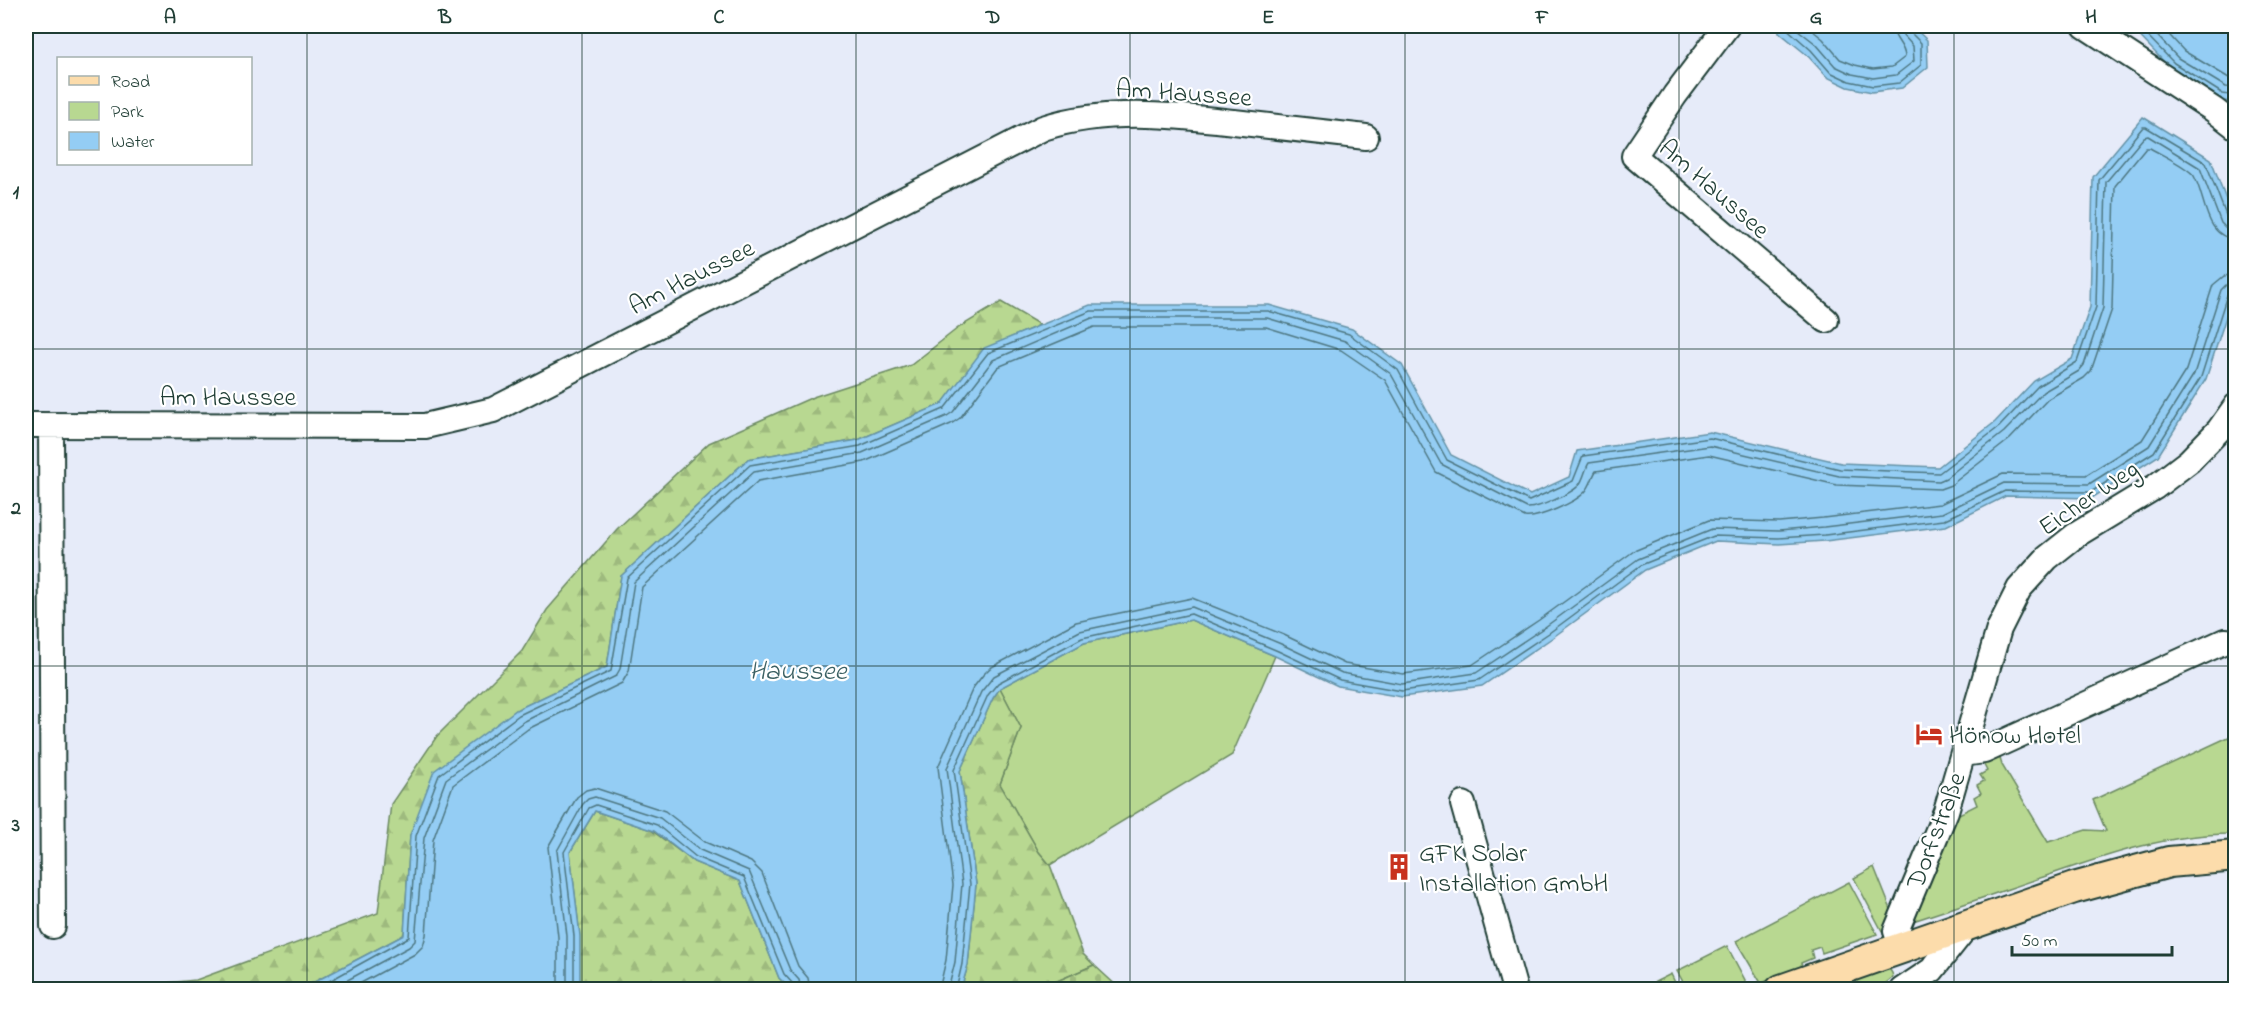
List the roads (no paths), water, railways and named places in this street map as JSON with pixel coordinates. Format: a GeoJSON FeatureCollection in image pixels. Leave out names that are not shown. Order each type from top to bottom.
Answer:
{"type":"FeatureCollection","features":[{"type":"Feature","properties":{"kind":"main road"},"geometry":{"type":"LineString","coordinates":[[1780,990],[1901,946],[1966,927],[2074,888],[2169,862],[2235,856]]}},
{"type":"Feature","properties":{"kind":"street","name":"Am Haussee"},"geometry":{"type":"LineString","coordinates":[[1727,26],[1675,94],[1634,156],[1826,320]]}},
{"type":"Feature","properties":{"kind":"street"},"geometry":{"type":"LineString","coordinates":[[2085,26],[2214,110],[2235,127]]}},
{"type":"Feature","properties":{"kind":"street","name":"Am Haussee"},"geometry":{"type":"LineString","coordinates":[[26,425],[425,426],[493,410],[1032,133],[1061,122],[1092,116],[1154,114],[1366,137]]}},
{"type":"Feature","properties":{"kind":"street","name":"Eicher Weg"},"geometry":{"type":"LineString","coordinates":[[1963,754],[1999,629],[2019,589],[2047,558],[2076,535],[2155,487],[2189,461],[2219,430],[2235,406]]}},
{"type":"Feature","properties":{"kind":"street"},"geometry":{"type":"LineString","coordinates":[[51,426],[53,926]]}},
{"type":"Feature","properties":{"kind":"street","name":"Dorfstraße"},"geometry":{"type":"LineString","coordinates":[[1901,946],[1896,931],[1946,811],[1963,754],[1984,751],[2225,641],[2235,642]]}},
{"type":"Feature","properties":{"kind":"street"},"geometry":{"type":"LineString","coordinates":[[1463,804],[1515,990]]}},
{"type":"Feature","properties":{"kind":"street"},"geometry":{"type":"LineString","coordinates":[[1902,990],[1932,970],[1966,927]]}},
{"type":"Feature","properties":{"kind":"water"},"geometry":{"type":"Polygon","coordinates":[[[1778,26],[1912,26],[1927,40],[1928,67],[1902,88],[1872,92],[1848,87],[1827,77],[1807,55],[1779,32],[1778,26]]]}},
{"type":"Feature","properties":{"kind":"water"},"geometry":{"type":"Polygon","coordinates":[[[2130,26],[2235,26],[2235,102],[2222,101],[2170,68],[2130,26]]]}},
{"type":"Feature","properties":{"kind":"water","name":"Haussee"},"geometry":{"type":"Polygon","coordinates":[[[2143,117],[2211,159],[2235,224],[2236,263],[2232,298],[2206,379],[2158,456],[2092,498],[2006,496],[1946,526],[1825,541],[1779,544],[1716,541],[1645,570],[1482,686],[1402,697],[1338,686],[1191,620],[1084,643],[1000,688],[993,698],[960,771],[976,884],[968,965],[961,989],[790,989],[779,978],[740,881],[694,862],[654,831],[595,811],[570,852],[580,936],[580,989],[301,989],[404,935],[410,835],[434,771],[516,710],[607,667],[621,576],[748,459],[858,440],[942,404],[984,348],[1090,305],[1269,305],[1352,329],[1402,365],[1451,455],[1530,495],[1569,477],[1577,451],[1710,432],[1841,463],[1938,467],[1995,422],[2034,381],[2072,359],[2090,307],[2093,177],[2143,117]]]}},
{"type":"Feature","properties":{"kind":"place","name":"Hönow Hotel"},"geometry":{"type":"Point","coordinates":[1929,734]}},
{"type":"Feature","properties":{"kind":"place","name":"GFK Solar Installation GmbH"},"geometry":{"type":"Point","coordinates":[1399,867]}}]}
